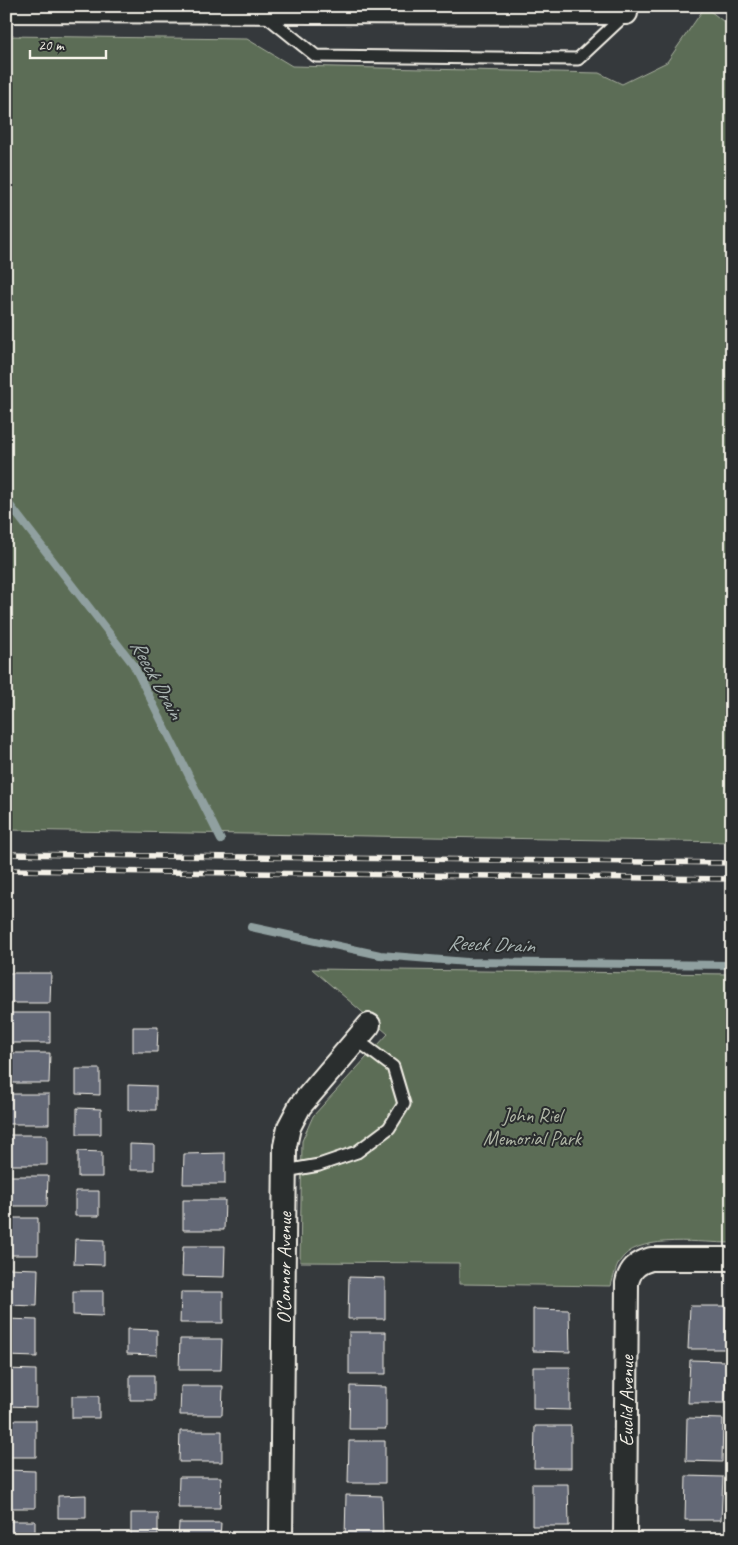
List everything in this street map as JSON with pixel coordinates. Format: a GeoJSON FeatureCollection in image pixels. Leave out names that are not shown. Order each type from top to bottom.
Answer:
{"type":"FeatureCollection","features":[{"type":"Feature","properties":{"kind":"street"},"geometry":{"type":"LineString","coordinates":[[6,11],[626,14]]}},
{"type":"Feature","properties":{"kind":"street","name":"O'Connor Avenue"},"geometry":{"type":"LineString","coordinates":[[281,1539],[285,1146],[289,1127],[300,1106],[363,1032]]}},
{"type":"Feature","properties":{"kind":"street","name":"Euclid Avenue"},"geometry":{"type":"LineString","coordinates":[[626,1539],[627,1283],[629,1273],[640,1262],[651,1259],[732,1259]]}},
{"type":"Feature","properties":{"kind":"lane"},"geometry":{"type":"LineString","coordinates":[[261,12],[316,56],[578,60],[626,14]]}},
{"type":"Feature","properties":{"kind":"lane"},"geometry":{"type":"LineString","coordinates":[[284,1171],[319,1165],[357,1152],[389,1128],[404,1104],[392,1067],[363,1032]]}},
{"type":"Feature","properties":{"kind":"green space"},"geometry":{"type":"Polygon","coordinates":[[[705,7],[732,28],[732,842],[6,830],[6,36],[247,39],[292,66],[599,73],[622,84],[667,62],[705,7]]]}},
{"type":"Feature","properties":{"kind":"green space","name":"John Riel Memorial Park"},"geometry":{"type":"Polygon","coordinates":[[[312,969],[732,974],[732,1243],[674,1241],[644,1245],[632,1250],[623,1257],[617,1267],[611,1286],[459,1284],[459,1263],[300,1262],[302,1141],[313,1116],[388,1034],[312,969]]]}},
{"type":"Feature","properties":{"kind":"building"},"geometry":{"type":"Polygon","coordinates":[[[9,973],[51,973],[50,1003],[9,1003],[9,973]]]}},
{"type":"Feature","properties":{"kind":"building"},"geometry":{"type":"Polygon","coordinates":[[[8,1013],[50,1013],[50,1043],[8,1043],[8,1013]]]}},
{"type":"Feature","properties":{"kind":"building"},"geometry":{"type":"Polygon","coordinates":[[[133,1027],[158,1027],[157,1052],[133,1052],[133,1027]]]}},
{"type":"Feature","properties":{"kind":"building"},"geometry":{"type":"Polygon","coordinates":[[[8,1053],[50,1053],[49,1083],[8,1083],[8,1053]]]}},
{"type":"Feature","properties":{"kind":"building"},"geometry":{"type":"Polygon","coordinates":[[[76,1069],[100,1069],[100,1095],[76,1094],[76,1069]]]}},
{"type":"Feature","properties":{"kind":"building"},"geometry":{"type":"Polygon","coordinates":[[[128,1085],[156,1086],[156,1110],[128,1110],[128,1085]]]}},
{"type":"Feature","properties":{"kind":"building"},"geometry":{"type":"Polygon","coordinates":[[[7,1094],[49,1094],[49,1124],[7,1124],[7,1094]]]}},
{"type":"Feature","properties":{"kind":"building"},"geometry":{"type":"Polygon","coordinates":[[[77,1108],[101,1109],[101,1134],[77,1134],[77,1108]]]}},
{"type":"Feature","properties":{"kind":"building"},"geometry":{"type":"Polygon","coordinates":[[[6,1135],[47,1135],[47,1165],[6,1165],[6,1135]]]}},
{"type":"Feature","properties":{"kind":"building"},"geometry":{"type":"Polygon","coordinates":[[[130,1144],[154,1145],[154,1170],[130,1170],[130,1144]]]}},
{"type":"Feature","properties":{"kind":"building"},"geometry":{"type":"Polygon","coordinates":[[[78,1151],[102,1152],[102,1177],[78,1177],[78,1151]]]}},
{"type":"Feature","properties":{"kind":"building"},"geometry":{"type":"Polygon","coordinates":[[[225,1153],[225,1184],[183,1184],[184,1154],[225,1153]]]}},
{"type":"Feature","properties":{"kind":"building"},"geometry":{"type":"Polygon","coordinates":[[[6,1176],[48,1176],[47,1206],[6,1206],[6,1176]]]}},
{"type":"Feature","properties":{"kind":"building"},"geometry":{"type":"Polygon","coordinates":[[[75,1191],[99,1191],[99,1216],[75,1216],[75,1191]]]}},
{"type":"Feature","properties":{"kind":"building"},"geometry":{"type":"Polygon","coordinates":[[[183,1200],[225,1200],[224,1230],[183,1230],[183,1200]]]}},
{"type":"Feature","properties":{"kind":"building"},"geometry":{"type":"Polygon","coordinates":[[[6,1218],[38,1218],[38,1255],[6,1255],[6,1218]]]}},
{"type":"Feature","properties":{"kind":"building"},"geometry":{"type":"Polygon","coordinates":[[[75,1239],[104,1240],[104,1265],[74,1264],[75,1239]]]}},
{"type":"Feature","properties":{"kind":"building"},"geometry":{"type":"Polygon","coordinates":[[[183,1246],[225,1246],[224,1277],[182,1276],[183,1246]]]}},
{"type":"Feature","properties":{"kind":"building"},"geometry":{"type":"Polygon","coordinates":[[[6,1268],[38,1269],[37,1306],[6,1305],[6,1268]]]}},
{"type":"Feature","properties":{"kind":"building"},"geometry":{"type":"Polygon","coordinates":[[[349,1277],[385,1278],[385,1319],[348,1319],[349,1277]]]}},
{"type":"Feature","properties":{"kind":"building"},"geometry":{"type":"Polygon","coordinates":[[[73,1291],[103,1291],[103,1316],[73,1315],[73,1291]]]}},
{"type":"Feature","properties":{"kind":"building"},"geometry":{"type":"Polygon","coordinates":[[[181,1292],[223,1292],[223,1323],[180,1323],[181,1292]]]}},
{"type":"Feature","properties":{"kind":"building"},"geometry":{"type":"Polygon","coordinates":[[[690,1306],[726,1306],[725,1349],[688,1349],[690,1306]]]}},
{"type":"Feature","properties":{"kind":"building"},"geometry":{"type":"Polygon","coordinates":[[[533,1309],[569,1310],[570,1352],[533,1351],[533,1309]]]}},
{"type":"Feature","properties":{"kind":"building"},"geometry":{"type":"Polygon","coordinates":[[[6,1319],[37,1320],[37,1357],[6,1356],[6,1319]]]}},
{"type":"Feature","properties":{"kind":"building"},"geometry":{"type":"Polygon","coordinates":[[[127,1329],[157,1330],[157,1355],[127,1354],[127,1329]]]}},
{"type":"Feature","properties":{"kind":"building"},"geometry":{"type":"Polygon","coordinates":[[[349,1332],[386,1332],[386,1374],[349,1374],[349,1332]]]}},
{"type":"Feature","properties":{"kind":"building"},"geometry":{"type":"Polygon","coordinates":[[[180,1339],[222,1339],[221,1370],[179,1370],[180,1339]]]}},
{"type":"Feature","properties":{"kind":"building"},"geometry":{"type":"Polygon","coordinates":[[[690,1360],[726,1361],[725,1403],[688,1403],[690,1360]]]}},
{"type":"Feature","properties":{"kind":"building"},"geometry":{"type":"Polygon","coordinates":[[[533,1367],[570,1367],[570,1410],[533,1409],[533,1367]]]}},
{"type":"Feature","properties":{"kind":"building"},"geometry":{"type":"Polygon","coordinates":[[[6,1369],[36,1370],[36,1407],[6,1406],[6,1369]]]}},
{"type":"Feature","properties":{"kind":"building"},"geometry":{"type":"Polygon","coordinates":[[[130,1375],[154,1375],[154,1400],[130,1400],[130,1375]]]}},
{"type":"Feature","properties":{"kind":"building"},"geometry":{"type":"Polygon","coordinates":[[[181,1386],[223,1386],[222,1415],[180,1415],[181,1386]]]}},
{"type":"Feature","properties":{"kind":"building"},"geometry":{"type":"Polygon","coordinates":[[[350,1386],[386,1387],[386,1429],[349,1429],[350,1386]]]}},
{"type":"Feature","properties":{"kind":"building"},"geometry":{"type":"Polygon","coordinates":[[[72,1396],[99,1396],[99,1418],[72,1418],[72,1396]]]}},
{"type":"Feature","properties":{"kind":"building"},"geometry":{"type":"Polygon","coordinates":[[[687,1418],[723,1419],[722,1462],[686,1461],[687,1418]]]}},
{"type":"Feature","properties":{"kind":"building"},"geometry":{"type":"Polygon","coordinates":[[[6,1420],[36,1420],[36,1457],[6,1457],[6,1420]]]}},
{"type":"Feature","properties":{"kind":"building"},"geometry":{"type":"Polygon","coordinates":[[[535,1426],[571,1426],[571,1468],[534,1468],[535,1426]]]}},
{"type":"Feature","properties":{"kind":"building"},"geometry":{"type":"Polygon","coordinates":[[[180,1431],[222,1431],[222,1462],[179,1462],[180,1431]]]}},
{"type":"Feature","properties":{"kind":"building"},"geometry":{"type":"Polygon","coordinates":[[[349,1441],[385,1441],[385,1483],[348,1483],[349,1441]]]}},
{"type":"Feature","properties":{"kind":"building"},"geometry":{"type":"Polygon","coordinates":[[[6,1470],[35,1471],[35,1508],[6,1508],[6,1470]]]}},
{"type":"Feature","properties":{"kind":"building"},"geometry":{"type":"Polygon","coordinates":[[[686,1476],[723,1477],[721,1520],[685,1520],[686,1476]]]}},
{"type":"Feature","properties":{"kind":"building"},"geometry":{"type":"Polygon","coordinates":[[[179,1477],[221,1477],[220,1508],[178,1508],[179,1477]]]}},
{"type":"Feature","properties":{"kind":"building"},"geometry":{"type":"Polygon","coordinates":[[[532,1484],[568,1484],[569,1526],[532,1526],[532,1484]]]}},
{"type":"Feature","properties":{"kind":"building"},"geometry":{"type":"Polygon","coordinates":[[[86,1495],[86,1518],[58,1518],[58,1496],[86,1495]]]}},
{"type":"Feature","properties":{"kind":"building"},"geometry":{"type":"Polygon","coordinates":[[[346,1495],[382,1496],[383,1537],[345,1537],[346,1495]]]}},
{"type":"Feature","properties":{"kind":"building"},"geometry":{"type":"Polygon","coordinates":[[[131,1513],[158,1513],[158,1535],[131,1535],[131,1513]]]}},
{"type":"Feature","properties":{"kind":"building"},"geometry":{"type":"Polygon","coordinates":[[[6,1521],[35,1521],[35,1539],[6,1539],[6,1521]]]}},
{"type":"Feature","properties":{"kind":"building"},"geometry":{"type":"Polygon","coordinates":[[[179,1523],[221,1523],[220,1539],[178,1539],[179,1523]]]}},
{"type":"Feature","properties":{"kind":"building"},"geometry":{"type":"Polygon","coordinates":[[[684,1535],[720,1535],[720,1539],[683,1539],[684,1535]]]}},
{"type":"Feature","properties":{"kind":"waterway","name":"Reeck Drain"},"geometry":{"type":"LineString","coordinates":[[6,500],[133,664],[221,840]]}},
{"type":"Feature","properties":{"kind":"waterway","name":"Reeck Drain"},"geometry":{"type":"LineString","coordinates":[[251,927],[380,955],[467,962],[732,965]]}},
{"type":"Feature","properties":{"kind":"railway"},"geometry":{"type":"LineString","coordinates":[[6,854],[732,863]]}},
{"type":"Feature","properties":{"kind":"railway"},"geometry":{"type":"LineString","coordinates":[[6,870],[732,879]]}}]}
